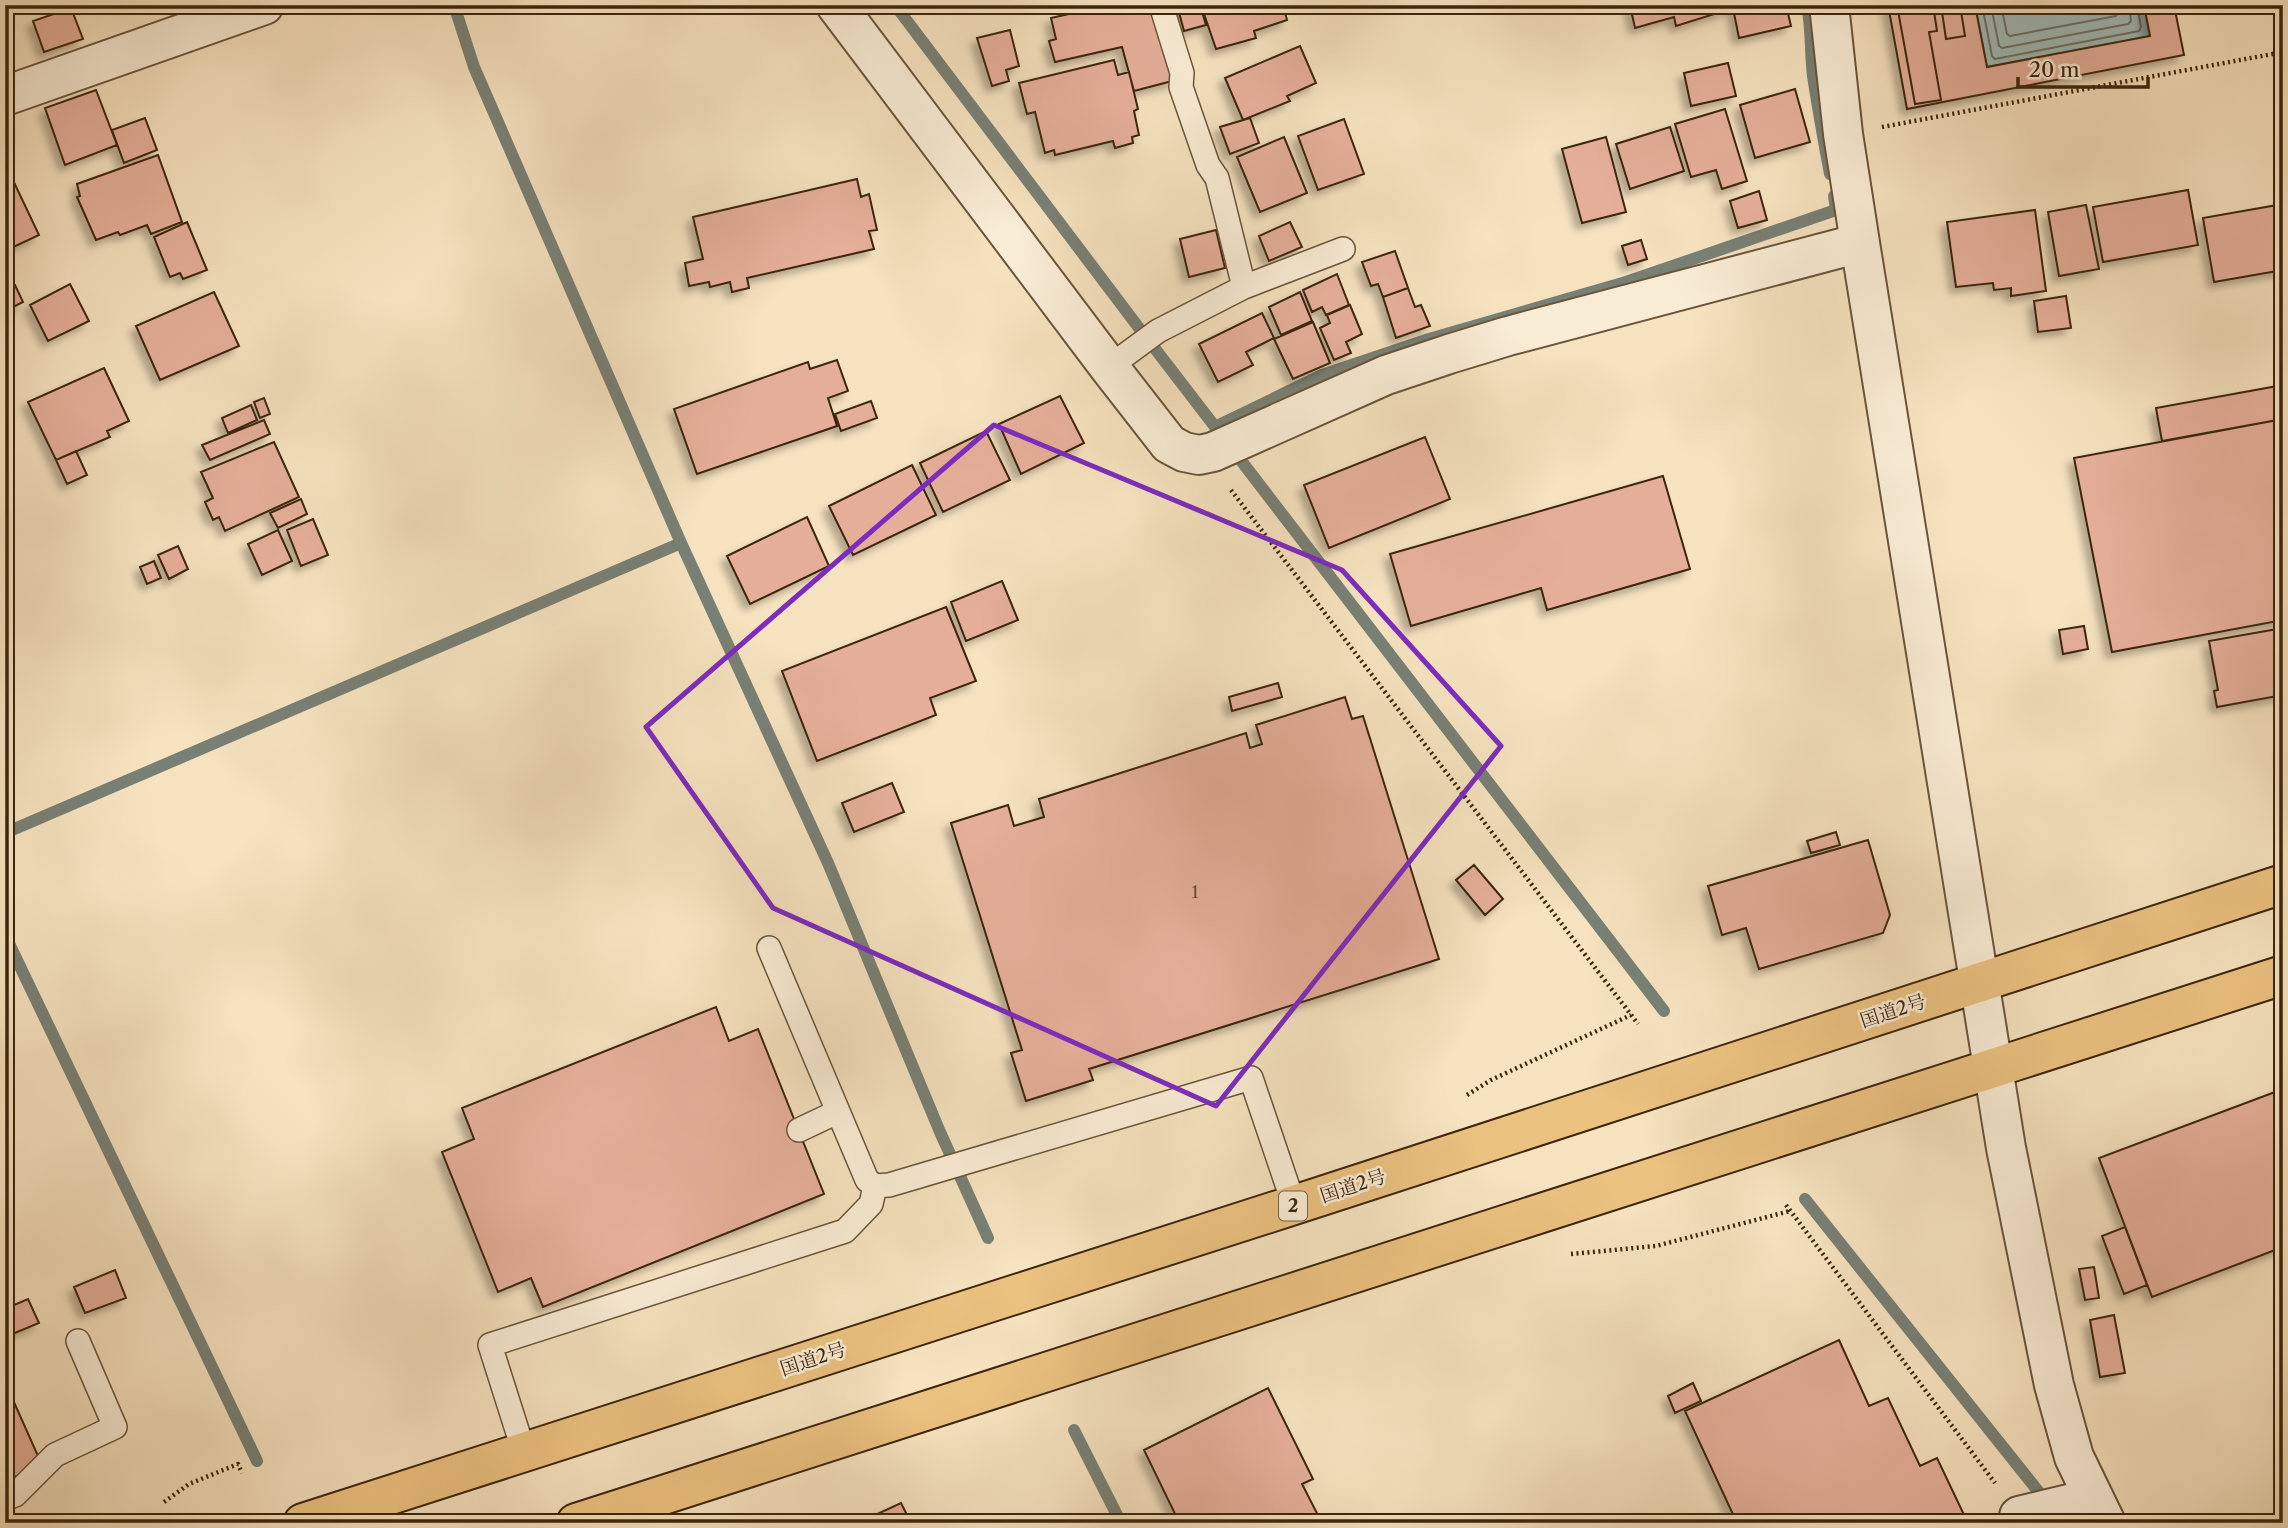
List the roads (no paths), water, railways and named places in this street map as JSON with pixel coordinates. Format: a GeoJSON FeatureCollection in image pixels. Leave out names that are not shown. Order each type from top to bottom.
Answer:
{"type":"FeatureCollection","features":[{"type":"Feature","properties":{"kind":"highway","name":"国道2号"},"geometry":{"type":"LineString","coordinates":[[303,1523],[2283,884]]}},
{"type":"Feature","properties":{"kind":"highway"},"geometry":{"type":"LineString","coordinates":[[576,1523],[2283,975]]}},
{"type":"Feature","properties":{"kind":"street"},"geometry":{"type":"LineString","coordinates":[[5,96],[264,5]]}},
{"type":"Feature","properties":{"kind":"street"},"geometry":{"type":"LineString","coordinates":[[836,5],[1121,358],[1169,444],[1184,453],[1217,454],[1315,405],[1386,375],[1449,354],[1860,243]]}},
{"type":"Feature","properties":{"kind":"street"},"geometry":{"type":"LineString","coordinates":[[1829,5],[1843,135],[1992,1068],[2054,1385],[2074,1457],[2050,1511]]}},
{"type":"Feature","properties":{"kind":"lane"},"geometry":{"type":"LineString","coordinates":[[1161,5],[1182,73],[1181,87],[1208,166],[1217,178],[1244,287]]}},
{"type":"Feature","properties":{"kind":"lane"},"geometry":{"type":"LineString","coordinates":[[1121,358],[1158,331],[1244,287],[1343,249]]}},
{"type":"Feature","properties":{"kind":"lane"},"geometry":{"type":"LineString","coordinates":[[769,948],[866,1180],[876,1186],[889,1185],[1251,1078],[1294,1205]]}},
{"type":"Feature","properties":{"kind":"lane"},"geometry":{"type":"LineString","coordinates":[[799,1130],[837,1111]]}},
{"type":"Feature","properties":{"kind":"lane"},"geometry":{"type":"LineString","coordinates":[[524,1452],[490,1345],[845,1231],[871,1204],[876,1186]]}},
{"type":"Feature","properties":{"kind":"lane"},"geometry":{"type":"LineString","coordinates":[[5,1499],[15,1495],[55,1455],[115,1427],[78,1341]]}},
{"type":"Feature","properties":{"kind":"water"},"geometry":{"type":"Polygon","coordinates":[[[1975,5],[2144,5],[2150,36],[1987,67],[1975,5]]]}},
{"type":"Feature","properties":{"kind":"waterway"},"geometry":{"type":"LineString","coordinates":[[454,5],[474,67],[681,543],[828,863],[940,1132],[988,1238]]}},
{"type":"Feature","properties":{"kind":"waterway"},"geometry":{"type":"LineString","coordinates":[[895,5],[1136,324],[1664,1011]]}},
{"type":"Feature","properties":{"kind":"waterway"},"geometry":{"type":"LineString","coordinates":[[1807,5],[1813,76],[1830,174]]}},
{"type":"Feature","properties":{"kind":"waterway"},"geometry":{"type":"LineString","coordinates":[[1215,427],[1322,375],[1429,339],[1626,282],[1836,210],[1834,196]]}},
{"type":"Feature","properties":{"kind":"waterway"},"geometry":{"type":"LineString","coordinates":[[5,833],[681,543]]}},
{"type":"Feature","properties":{"kind":"waterway"},"geometry":{"type":"LineString","coordinates":[[5,935],[257,1461]]}},
{"type":"Feature","properties":{"kind":"waterway"},"geometry":{"type":"LineString","coordinates":[[1805,1199],[2046,1504]]}},
{"type":"Feature","properties":{"kind":"waterway"},"geometry":{"type":"LineString","coordinates":[[1074,1430],[1121,1523]]}}]}
